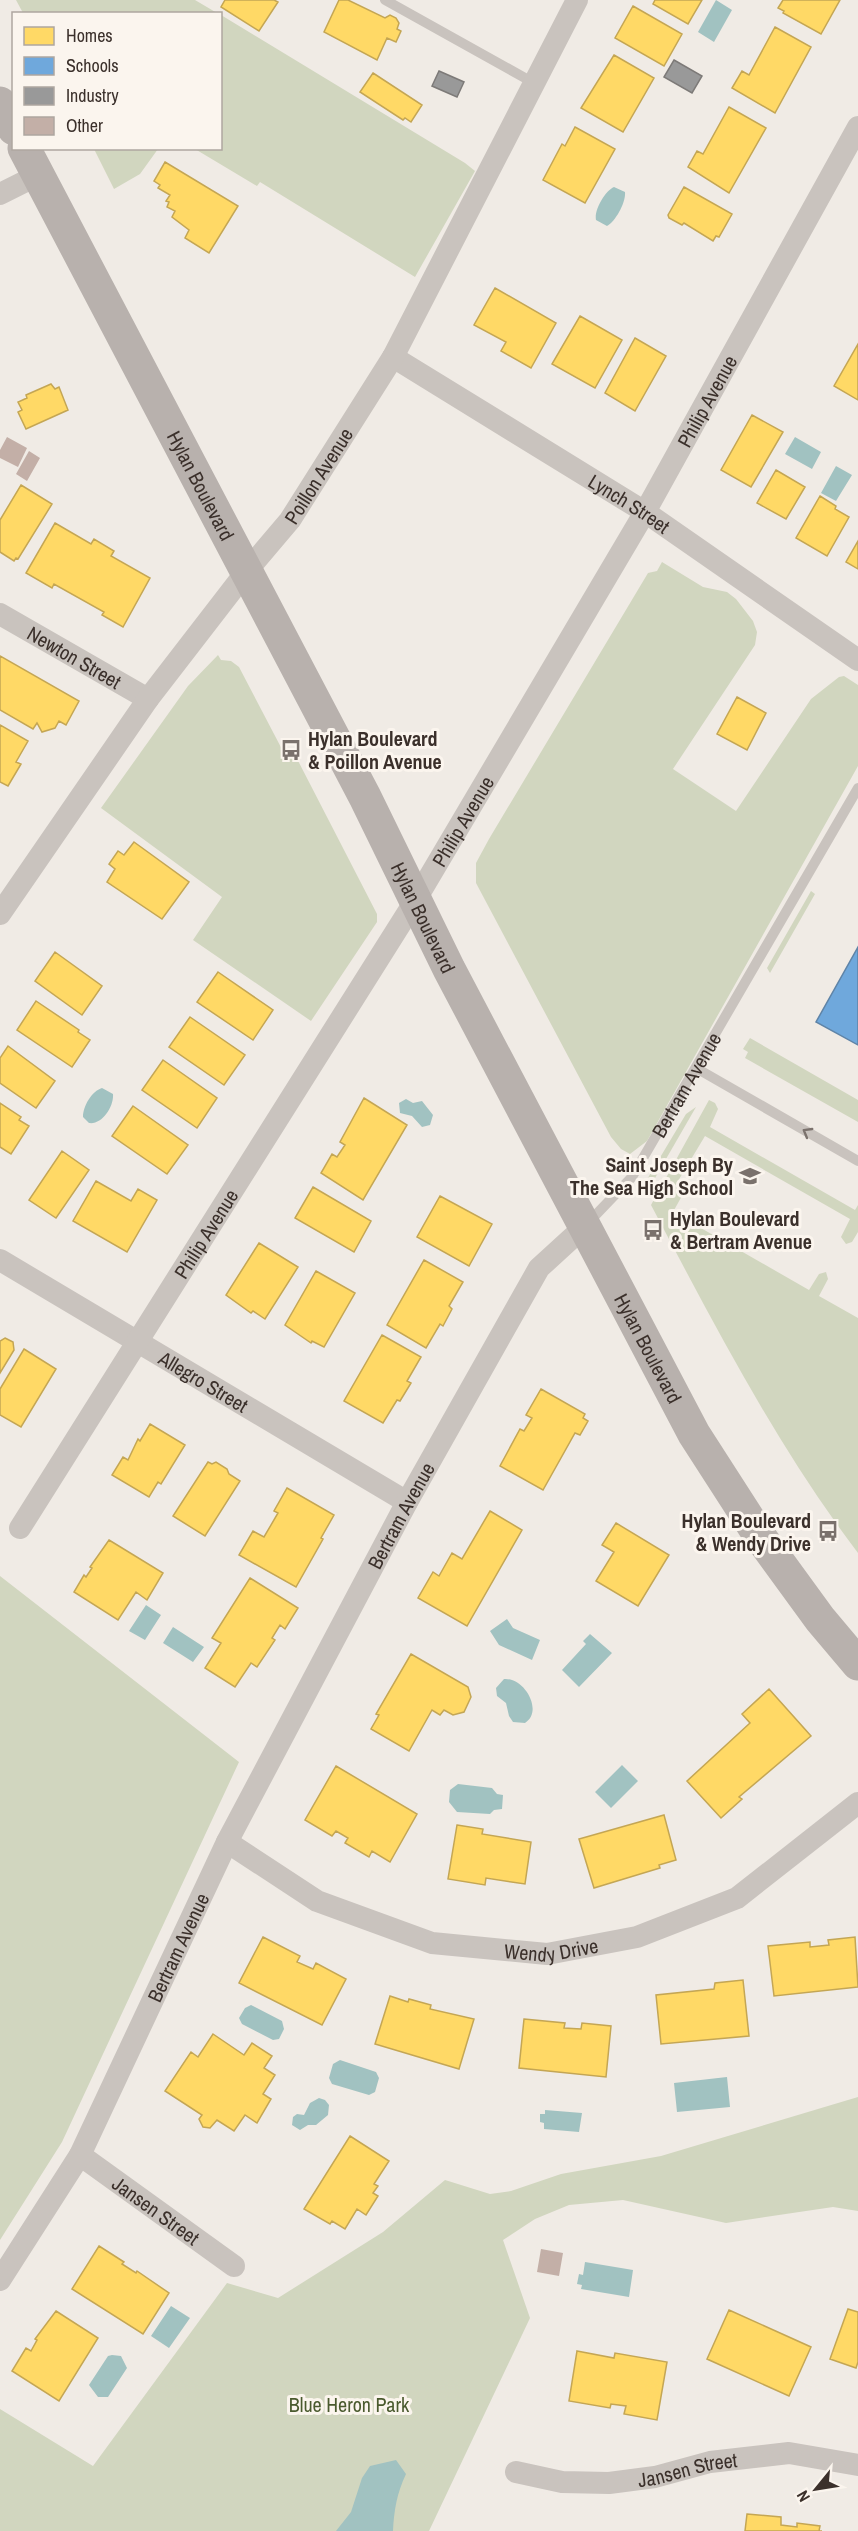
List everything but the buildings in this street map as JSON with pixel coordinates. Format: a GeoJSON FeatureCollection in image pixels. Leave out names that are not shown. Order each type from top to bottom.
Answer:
{"type":"FeatureCollection","features":[{"type":"Feature","properties":{"kind":"main road"},"geometry":{"type":"LineString","coordinates":[[0,103],[12,125]]}},
{"type":"Feature","properties":{"kind":"main road","name":"Hylan Boulevard"},"geometry":{"type":"LineString","coordinates":[[31,162],[694,1434],[767,1547],[858,1664]]}},
{"type":"Feature","properties":{"kind":"street","name":"Poillon Avenue"},"geometry":{"type":"LineString","coordinates":[[0,914],[148,699],[246,572],[290,520],[393,357],[577,0]]}},
{"type":"Feature","properties":{"kind":"street","name":"Philip Avenue"},"geometry":{"type":"LineString","coordinates":[[20,1528],[415,901],[645,512],[858,127]]}},
{"type":"Feature","properties":{"kind":"street"},"geometry":{"type":"LineString","coordinates":[[0,194],[31,162]]}},
{"type":"Feature","properties":{"kind":"street","name":"Lynch Street"},"geometry":{"type":"LineString","coordinates":[[393,357],[645,512],[858,660]]}},
{"type":"Feature","properties":{"kind":"street","name":"Newton Street"},"geometry":{"type":"LineString","coordinates":[[0,614],[148,699]]}},
{"type":"Feature","properties":{"kind":"street","name":"Bertram Avenue"},"geometry":{"type":"LineString","coordinates":[[0,2280],[80,2155],[227,1842],[407,1502],[539,1268],[585,1226]]}},
{"type":"Feature","properties":{"kind":"street","name":"Allegro Street"},"geometry":{"type":"LineString","coordinates":[[0,1260],[407,1502]]}},
{"type":"Feature","properties":{"kind":"street","name":"Wendy Drive"},"geometry":{"type":"LineString","coordinates":[[227,1842],[317,1901],[432,1943],[547,1954],[637,1937],[736,1898],[858,1803]]}},
{"type":"Feature","properties":{"kind":"street","name":"Jansen Street"},"geometry":{"type":"LineString","coordinates":[[80,2155],[234,2266]]}},
{"type":"Feature","properties":{"kind":"street","name":"Jansen Street"},"geometry":{"type":"LineString","coordinates":[[516,2472],[562,2482],[609,2483],[655,2477],[710,2462],[789,2453],[858,2465]]}},
{"type":"Feature","properties":{"kind":"lane"},"geometry":{"type":"LineString","coordinates":[[385,0],[534,83]]}},
{"type":"Feature","properties":{"kind":"lane","name":"Bertram Avenue"},"geometry":{"type":"LineString","coordinates":[[585,1226],[632,1177],[858,788]]}},
{"type":"Feature","properties":{"kind":"lane"},"geometry":{"type":"LineString","coordinates":[[696,1068],[858,1161]]}},
{"type":"Feature","properties":{"kind":"green space"},"geometry":{"type":"Polygon","coordinates":[[[16,0],[195,0],[215,12],[22,12],[16,0]]]}},
{"type":"Feature","properties":{"kind":"green space"},"geometry":{"type":"Polygon","coordinates":[[[222,16],[475,171],[415,277],[260,182],[257,186],[197,150],[222,150],[222,16]]]}},
{"type":"Feature","properties":{"kind":"green space"},"geometry":{"type":"Polygon","coordinates":[[[94,150],[157,150],[140,174],[114,189],[94,150]]]}},
{"type":"Feature","properties":{"kind":"green space"},"geometry":{"type":"Polygon","coordinates":[[[662,562],[703,587],[727,592],[736,599],[753,621],[757,632],[755,645],[673,769],[736,811],[811,699],[839,677],[844,676],[858,685],[858,766],[647,1141],[630,1154],[621,1149],[611,1137],[476,883],[476,863],[648,573],[657,571],[662,562]]]}},
{"type":"Feature","properties":{"kind":"green space"},"geometry":{"type":"Polygon","coordinates":[[[218,655],[221,660],[231,661],[239,667],[285,755],[293,751],[377,914],[377,922],[311,1021],[193,940],[222,897],[101,808],[188,686],[218,655]]]}},
{"type":"Feature","properties":{"kind":"green space"},"geometry":{"type":"Polygon","coordinates":[[[811,891],[815,894],[770,973],[767,968],[811,891]]]}},
{"type":"Feature","properties":{"kind":"green space"},"geometry":{"type":"Polygon","coordinates":[[[750,1038],[858,1100],[858,1122],[745,1058],[748,1052],[743,1049],[750,1038]]]}},
{"type":"Feature","properties":{"kind":"green space"},"geometry":{"type":"Polygon","coordinates":[[[709,1100],[715,1103],[718,1109],[710,1127],[855,1210],[858,1205],[858,1232],[852,1242],[846,1244],[841,1237],[850,1219],[705,1136],[675,1186],[683,1194],[673,1212],[809,1290],[819,1274],[826,1272],[828,1279],[819,1296],[858,1318],[858,1553],[828,1512],[773,1427],[651,1205],[709,1100]]]}},
{"type":"Feature","properties":{"kind":"green space"},"geometry":{"type":"Polygon","coordinates":[[[696,1107],[651,1185],[646,1181],[686,1114],[696,1107]]]}},
{"type":"Feature","properties":{"kind":"green space"},"geometry":{"type":"Polygon","coordinates":[[[0,1576],[239,1762],[62,2142],[0,2240],[0,1576]]]}},
{"type":"Feature","properties":{"kind":"green space","name":"Blue Heron Park"},"geometry":{"type":"Polygon","coordinates":[[[858,2097],[858,2211],[833,2207],[726,2223],[623,2200],[569,2205],[535,2219],[503,2240],[530,2318],[429,2531],[0,2531],[0,2409],[93,2466],[227,2283],[278,2298],[383,2232],[445,2180],[490,2194],[511,2191],[561,2174],[661,2156],[858,2097]]]}},
{"type":"Feature","properties":{"kind":"water"},"geometry":{"type":"Polygon","coordinates":[[[716,0],[732,10],[714,42],[698,32],[716,0]]]}},
{"type":"Feature","properties":{"kind":"water"},"geometry":{"type":"Polygon","coordinates":[[[614,187],[625,192],[625,196],[617,216],[607,226],[596,220],[596,216],[598,206],[614,187]]]}},
{"type":"Feature","properties":{"kind":"water"},"geometry":{"type":"Polygon","coordinates":[[[795,437],[821,452],[812,469],[785,454],[795,437]]]}},
{"type":"Feature","properties":{"kind":"water"},"geometry":{"type":"Polygon","coordinates":[[[836,466],[852,475],[836,501],[821,493],[836,466]]]}},
{"type":"Feature","properties":{"kind":"water"},"geometry":{"type":"Polygon","coordinates":[[[102,1088],[113,1094],[112,1104],[103,1118],[89,1123],[83,1117],[85,1108],[89,1099],[102,1088]]]}},
{"type":"Feature","properties":{"kind":"water"},"geometry":{"type":"Polygon","coordinates":[[[406,1099],[413,1103],[422,1101],[433,1115],[430,1125],[422,1127],[412,1116],[400,1113],[399,1103],[406,1099]]]}},
{"type":"Feature","properties":{"kind":"water"},"geometry":{"type":"Polygon","coordinates":[[[146,1605],[161,1615],[145,1640],[129,1631],[146,1605]]]}},
{"type":"Feature","properties":{"kind":"water"},"geometry":{"type":"Polygon","coordinates":[[[507,1619],[513,1628],[540,1640],[532,1660],[499,1645],[490,1631],[507,1619]]]}},
{"type":"Feature","properties":{"kind":"water"},"geometry":{"type":"Polygon","coordinates":[[[173,1627],[204,1647],[193,1662],[163,1643],[173,1627]]]}},
{"type":"Feature","properties":{"kind":"water"},"geometry":{"type":"Polygon","coordinates":[[[590,1634],[612,1653],[579,1687],[562,1670],[586,1644],[583,1641],[590,1634]]]}},
{"type":"Feature","properties":{"kind":"water"},"geometry":{"type":"Polygon","coordinates":[[[504,1679],[518,1683],[529,1696],[533,1711],[525,1723],[513,1722],[506,1703],[497,1696],[496,1688],[504,1679]]]}},
{"type":"Feature","properties":{"kind":"water"},"geometry":{"type":"Polygon","coordinates":[[[622,1765],[638,1781],[611,1808],[595,1792],[622,1765]]]}},
{"type":"Feature","properties":{"kind":"water"},"geometry":{"type":"Polygon","coordinates":[[[458,1784],[492,1788],[497,1794],[503,1795],[502,1809],[494,1810],[490,1814],[457,1812],[449,1802],[450,1790],[458,1784]]]}},
{"type":"Feature","properties":{"kind":"water"},"geometry":{"type":"Polygon","coordinates":[[[251,2005],[282,2021],[284,2029],[279,2039],[273,2040],[242,2024],[239,2018],[245,2008],[251,2005]]]}},
{"type":"Feature","properties":{"kind":"water"},"geometry":{"type":"Polygon","coordinates":[[[340,2060],[376,2072],[379,2078],[375,2092],[369,2095],[332,2084],[329,2078],[333,2064],[340,2060]]]}},
{"type":"Feature","properties":{"kind":"water"},"geometry":{"type":"Polygon","coordinates":[[[727,2077],[730,2107],[677,2112],[674,2083],[727,2077]]]}},
{"type":"Feature","properties":{"kind":"water"},"geometry":{"type":"Polygon","coordinates":[[[319,2098],[325,2100],[329,2105],[328,2115],[316,2125],[308,2125],[300,2130],[292,2125],[293,2117],[297,2114],[304,2115],[310,2103],[319,2098]]]}},
{"type":"Feature","properties":{"kind":"water"},"geometry":{"type":"Polygon","coordinates":[[[545,2110],[582,2113],[579,2132],[544,2129],[544,2123],[540,2122],[540,2114],[545,2114],[545,2110]]]}},
{"type":"Feature","properties":{"kind":"water"},"geometry":{"type":"Polygon","coordinates":[[[585,2262],[633,2270],[629,2297],[581,2289],[582,2285],[577,2284],[579,2274],[583,2275],[585,2262]]]}},
{"type":"Feature","properties":{"kind":"water"},"geometry":{"type":"Polygon","coordinates":[[[171,2306],[190,2318],[169,2348],[151,2336],[171,2306]]]}},
{"type":"Feature","properties":{"kind":"water"},"geometry":{"type":"Polygon","coordinates":[[[108,2356],[121,2356],[127,2368],[108,2397],[98,2397],[89,2385],[108,2356]]]}},
{"type":"Feature","properties":{"kind":"water"},"geometry":{"type":"Polygon","coordinates":[[[396,2460],[406,2474],[400,2488],[393,2531],[336,2531],[351,2512],[362,2478],[370,2466],[396,2460]]]}},
{"type":"Feature","properties":{"kind":"place","name":"Hylan Boulevard & Poillon Avenue"},"geometry":{"type":"Point","coordinates":[291,750]}},
{"type":"Feature","properties":{"kind":"place","name":"Saint Joseph By The Sea High School"},"geometry":{"type":"Point","coordinates":[750,1176]}},
{"type":"Feature","properties":{"kind":"place","name":"Hylan Boulevard & Bertram Avenue"},"geometry":{"type":"Point","coordinates":[653,1230]}},
{"type":"Feature","properties":{"kind":"place","name":"Hylan Boulevard & Wendy Drive"},"geometry":{"type":"Point","coordinates":[828,1531]}}]}
